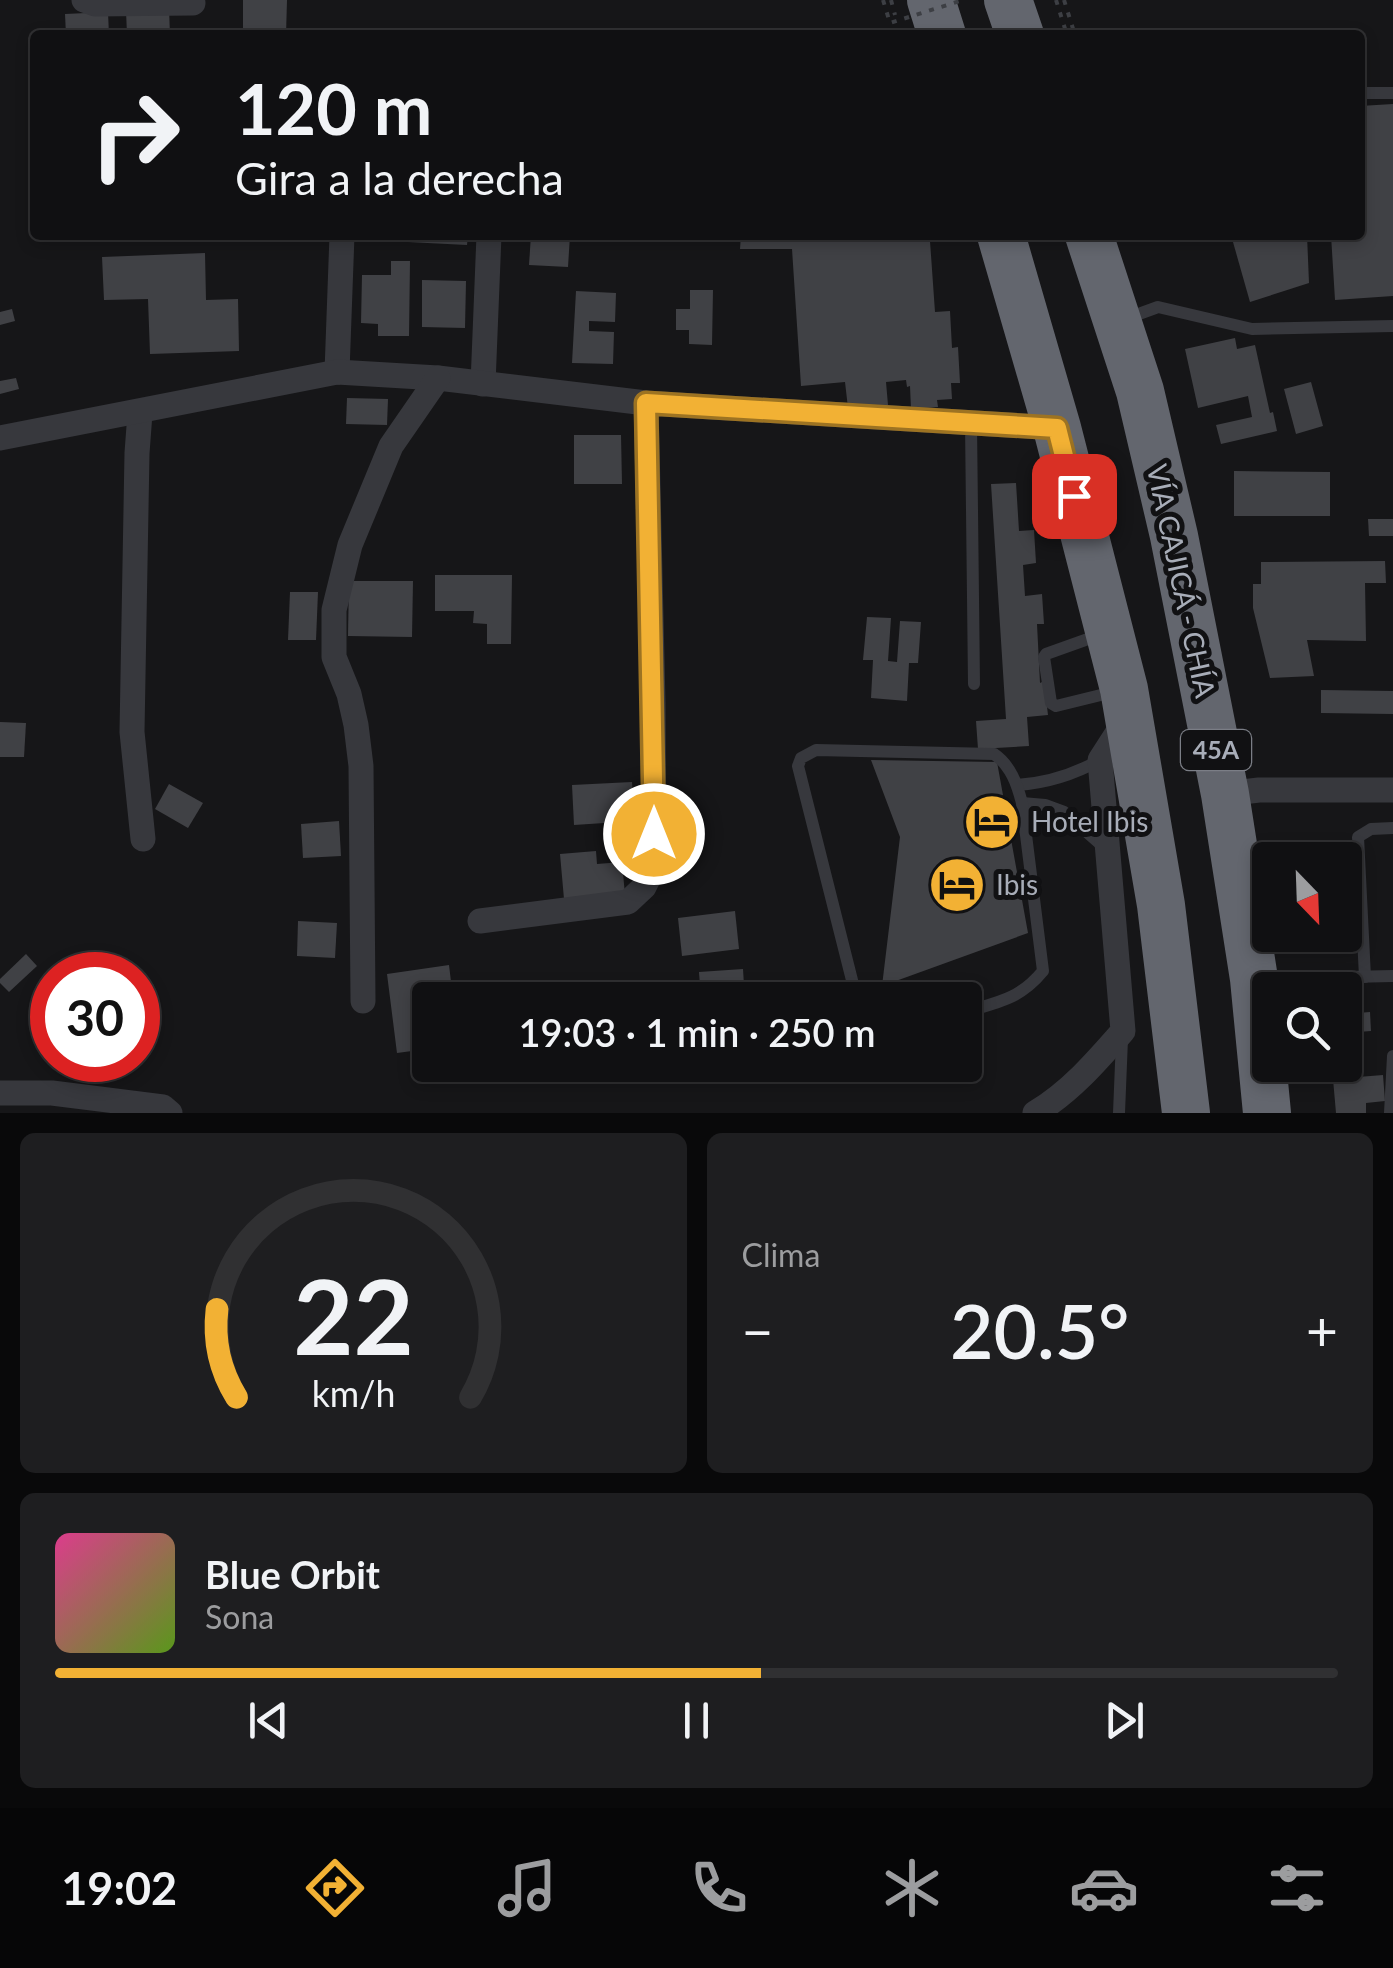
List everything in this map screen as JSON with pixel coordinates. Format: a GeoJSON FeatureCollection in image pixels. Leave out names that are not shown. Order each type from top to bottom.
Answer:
{"type":"FeatureCollection","features":[{"type":"Feature","properties":{"kind":"highway"},"geometry":{"type":"LineString","coordinates":[[1008,0],[1018,30]]}},
{"type":"Feature","properties":{"kind":"highway"},"geometry":{"type":"LineString","coordinates":[[913,5],[937,30]]}},
{"type":"Feature","properties":{"kind":"highway"},"geometry":{"type":"LineString","coordinates":[[1002,240],[1057,428],[1126,704],[1161,905],[1186,1113]]}},
{"type":"Feature","properties":{"kind":"highway","name":"VÍA CAJICÁ - CHÍA"},"geometry":{"type":"LineString","coordinates":[[1090,240],[1140,391],[1174,536],[1225,794],[1253,972]]}},
{"type":"Feature","properties":{"kind":"highway","name":"VÍA CAJICÁ - CHÍA"},"geometry":{"type":"LineString","coordinates":[[1264,1082],[1267,1113]]}},
{"type":"Feature","properties":{"kind":"street"},"geometry":{"type":"LineString","coordinates":[[84,0],[96,4],[193,3]]}},
{"type":"Feature","properties":{"kind":"street"},"geometry":{"type":"LineString","coordinates":[[337,372],[342,240]]}},
{"type":"Feature","properties":{"kind":"street"},"geometry":{"type":"LineString","coordinates":[[483,384],[489,240]]}},
{"type":"Feature","properties":{"kind":"street"},"geometry":{"type":"LineString","coordinates":[[0,438],[337,372],[438,378],[646,403],[1057,428]]}},
{"type":"Feature","properties":{"kind":"street"},"geometry":{"type":"LineString","coordinates":[[363,1001],[361,766],[349,694],[334,657],[334,610],[350,545],[390,446],[438,378]]}},
{"type":"Feature","properties":{"kind":"street"},"geometry":{"type":"LineString","coordinates":[[480,921],[628,902],[644,887],[654,867],[646,403]]}},
{"type":"Feature","properties":{"kind":"street"},"geometry":{"type":"LineString","coordinates":[[140,412],[132,732],[143,839]]}},
{"type":"Feature","properties":{"kind":"street"},"geometry":{"type":"LineString","coordinates":[[1034,1113],[1086,1074],[1123,1031],[1100,760],[1126,704]]}},
{"type":"Feature","properties":{"kind":"street"},"geometry":{"type":"LineString","coordinates":[[1225,794],[1259,790],[1393,790]]}},
{"type":"Feature","properties":{"kind":"street"},"geometry":{"type":"LineString","coordinates":[[0,1093],[52,1092],[163,1106],[170,1113]]}},
{"type":"Feature","properties":{"kind":"lane"},"geometry":{"type":"LineString","coordinates":[[1365,93],[1393,93]]}},
{"type":"Feature","properties":{"kind":"lane"},"geometry":{"type":"LineString","coordinates":[[1118,322],[1158,307],[1252,330],[1393,326]]}},
{"type":"Feature","properties":{"kind":"lane"},"geometry":{"type":"LineString","coordinates":[[970,424],[974,684]]}},
{"type":"Feature","properties":{"kind":"lane"},"geometry":{"type":"LineString","coordinates":[[1109,632],[1046,654],[1051,703],[1126,704]]}},
{"type":"Feature","properties":{"kind":"lane"},"geometry":{"type":"LineString","coordinates":[[852,982],[798,766],[801,758],[816,750],[994,754],[1004,761],[1022,803],[1043,971],[1015,997],[982,1007]]}},
{"type":"Feature","properties":{"kind":"lane"},"geometry":{"type":"LineString","coordinates":[[1017,785],[1073,774],[1100,760]]}},
{"type":"Feature","properties":{"kind":"lane"},"geometry":{"type":"LineString","coordinates":[[1022,803],[1046,805],[1064,812],[1108,850]]}},
{"type":"Feature","properties":{"kind":"lane"},"geometry":{"type":"LineString","coordinates":[[1365,977],[1358,837],[1371,829],[1393,828]]}},
{"type":"Feature","properties":{"kind":"lane"},"geometry":{"type":"LineString","coordinates":[[1362,977],[1393,976]]}},
{"type":"Feature","properties":{"kind":"lane"},"geometry":{"type":"LineString","coordinates":[[1119,1113],[1123,1031]]}},
{"type":"Feature","properties":{"kind":"lane"},"geometry":{"type":"LineString","coordinates":[[1390,1113],[1393,1056]]}},
{"type":"Feature","properties":{"kind":"path"},"geometry":{"type":"LineString","coordinates":[[883,0],[890,23],[963,0]]}},
{"type":"Feature","properties":{"kind":"path"},"geometry":{"type":"LineString","coordinates":[[891,0],[913,5]]}},
{"type":"Feature","properties":{"kind":"path"},"geometry":{"type":"LineString","coordinates":[[1056,0],[1065,30]]}},
{"type":"Feature","properties":{"kind":"path"},"geometry":{"type":"LineString","coordinates":[[1064,0],[1073,30]]}},
{"type":"Feature","properties":{"kind":"building"},"geometry":{"type":"Polygon","coordinates":[[[243,0],[287,0],[286,30],[243,30],[243,0]]]}},
{"type":"Feature","properties":{"kind":"building"},"geometry":{"type":"Polygon","coordinates":[[[169,8],[170,30],[127,30],[126,10],[169,8]]]}},
{"type":"Feature","properties":{"kind":"building"},"geometry":{"type":"Polygon","coordinates":[[[108,12],[109,30],[66,30],[65,14],[108,12]]]}},
{"type":"Feature","properties":{"kind":"building"},"geometry":{"type":"Polygon","coordinates":[[[1393,104],[1393,296],[1335,300],[1331,240],[1365,240],[1365,106],[1393,104]]]}},
{"type":"Feature","properties":{"kind":"building"},"geometry":{"type":"Polygon","coordinates":[[[368,240],[468,240],[467,245],[368,240]]]}},
{"type":"Feature","properties":{"kind":"building"},"geometry":{"type":"Polygon","coordinates":[[[531,240],[570,240],[568,267],[529,265],[531,240]]]}},
{"type":"Feature","properties":{"kind":"building"},"geometry":{"type":"Polygon","coordinates":[[[741,240],[930,241],[935,312],[950,311],[952,348],[958,347],[960,383],[951,383],[952,399],[937,400],[938,407],[911,409],[906,380],[886,382],[888,405],[848,408],[845,382],[801,386],[792,249],[740,249],[741,240]]]}},
{"type":"Feature","properties":{"kind":"building"},"geometry":{"type":"Polygon","coordinates":[[[1232,240],[1307,240],[1309,283],[1250,302],[1232,240]]]}},
{"type":"Feature","properties":{"kind":"building"},"geometry":{"type":"Polygon","coordinates":[[[205,253],[206,300],[238,299],[239,351],[150,354],[148,299],[104,300],[102,257],[205,253]]]}},
{"type":"Feature","properties":{"kind":"building"},"geometry":{"type":"Polygon","coordinates":[[[391,261],[410,261],[409,336],[378,336],[378,324],[361,323],[362,275],[391,275],[391,261]]]}},
{"type":"Feature","properties":{"kind":"building"},"geometry":{"type":"Polygon","coordinates":[[[422,280],[466,281],[465,328],[422,327],[422,280]]]}},
{"type":"Feature","properties":{"kind":"building"},"geometry":{"type":"Polygon","coordinates":[[[690,290],[713,290],[712,345],[689,344],[689,330],[676,330],[676,309],[690,309],[690,290]]]}},
{"type":"Feature","properties":{"kind":"building"},"geometry":{"type":"Polygon","coordinates":[[[576,291],[616,293],[615,322],[589,321],[589,331],[614,332],[613,364],[572,363],[576,291]]]}},
{"type":"Feature","properties":{"kind":"building"},"geometry":{"type":"Polygon","coordinates":[[[12,309],[15,321],[0,325],[0,312],[12,309]]]}},
{"type":"Feature","properties":{"kind":"building"},"geometry":{"type":"Polygon","coordinates":[[[1235,338],[1237,349],[1255,345],[1277,431],[1221,444],[1216,425],[1252,417],[1248,396],[1198,408],[1185,349],[1235,338]]]}},
{"type":"Feature","properties":{"kind":"building"},"geometry":{"type":"Polygon","coordinates":[[[16,378],[19,389],[0,394],[0,381],[16,378]]]}},
{"type":"Feature","properties":{"kind":"building"},"geometry":{"type":"Polygon","coordinates":[[[1311,382],[1323,426],[1296,434],[1284,389],[1311,382]]]}},
{"type":"Feature","properties":{"kind":"building"},"geometry":{"type":"Polygon","coordinates":[[[347,398],[388,399],[387,425],[346,424],[347,398]]]}},
{"type":"Feature","properties":{"kind":"building"},"geometry":{"type":"Polygon","coordinates":[[[574,435],[621,435],[622,484],[574,484],[574,435]]]}},
{"type":"Feature","properties":{"kind":"building"},"geometry":{"type":"Polygon","coordinates":[[[1234,471],[1330,472],[1330,516],[1234,516],[1234,471]]]}},
{"type":"Feature","properties":{"kind":"building"},"geometry":{"type":"Polygon","coordinates":[[[1016,483],[1019,531],[1034,530],[1036,563],[1023,565],[1025,596],[1042,594],[1044,624],[1037,624],[1040,683],[1044,681],[1048,715],[1027,717],[1029,746],[978,749],[976,721],[1006,719],[991,484],[1016,483]]]}},
{"type":"Feature","properties":{"kind":"building"},"geometry":{"type":"Polygon","coordinates":[[[1368,519],[1393,519],[1393,536],[1369,536],[1368,519]]]}},
{"type":"Feature","properties":{"kind":"building"},"geometry":{"type":"Polygon","coordinates":[[[1385,561],[1386,583],[1365,583],[1366,641],[1307,640],[1314,676],[1270,678],[1253,608],[1253,584],[1261,584],[1261,562],[1385,561]]]}},
{"type":"Feature","properties":{"kind":"building"},"geometry":{"type":"Polygon","coordinates":[[[435,575],[512,575],[511,644],[487,644],[487,624],[473,623],[474,611],[435,611],[435,575]]]}},
{"type":"Feature","properties":{"kind":"building"},"geometry":{"type":"Polygon","coordinates":[[[349,581],[413,581],[412,637],[348,636],[349,581]]]}},
{"type":"Feature","properties":{"kind":"building"},"geometry":{"type":"Polygon","coordinates":[[[290,592],[318,592],[316,640],[288,640],[290,592]]]}},
{"type":"Feature","properties":{"kind":"building"},"geometry":{"type":"Polygon","coordinates":[[[867,617],[891,618],[888,661],[897,662],[900,621],[921,622],[918,663],[909,663],[907,701],[871,698],[873,660],[863,660],[867,617]]]}},
{"type":"Feature","properties":{"kind":"building"},"geometry":{"type":"Polygon","coordinates":[[[1321,690],[1393,691],[1393,714],[1321,713],[1321,690]]]}},
{"type":"Feature","properties":{"kind":"building"},"geometry":{"type":"Polygon","coordinates":[[[0,722],[26,723],[24,757],[0,757],[0,722]]]}},
{"type":"Feature","properties":{"kind":"building","name":"Ibis"},"geometry":{"type":"Polygon","coordinates":[[[871,760],[997,762],[1028,933],[893,982],[882,982],[900,837],[871,760]]]}},
{"type":"Feature","properties":{"kind":"building"},"geometry":{"type":"Polygon","coordinates":[[[632,782],[635,821],[574,825],[572,785],[632,782]]]}},
{"type":"Feature","properties":{"kind":"building"},"geometry":{"type":"Polygon","coordinates":[[[169,784],[203,803],[188,828],[155,809],[169,784]]]}},
{"type":"Feature","properties":{"kind":"building"},"geometry":{"type":"Polygon","coordinates":[[[339,821],[341,856],[303,858],[301,824],[339,821]]]}},
{"type":"Feature","properties":{"kind":"building"},"geometry":{"type":"Polygon","coordinates":[[[596,851],[597,864],[622,862],[625,895],[564,899],[560,854],[596,851]]]}},
{"type":"Feature","properties":{"kind":"building"},"geometry":{"type":"Polygon","coordinates":[[[735,911],[739,949],[682,956],[678,918],[735,911]]]}},
{"type":"Feature","properties":{"kind":"building"},"geometry":{"type":"Polygon","coordinates":[[[298,921],[337,923],[335,958],[297,956],[298,921]]]}},
{"type":"Feature","properties":{"kind":"building"},"geometry":{"type":"Polygon","coordinates":[[[26,954],[30,958],[30,972],[9,992],[0,979],[26,954]]]}},
{"type":"Feature","properties":{"kind":"building"},"geometry":{"type":"Polygon","coordinates":[[[449,965],[451,982],[412,982],[412,1051],[397,1053],[387,974],[449,965]]]}},
{"type":"Feature","properties":{"kind":"building"},"geometry":{"type":"Polygon","coordinates":[[[743,969],[744,982],[700,982],[699,972],[743,969]]]}},
{"type":"Feature","properties":{"kind":"building"},"geometry":{"type":"Polygon","coordinates":[[[1370,1012],[1371,1031],[1362,1032],[1362,1013],[1370,1012]]]}},
{"type":"Feature","properties":{"kind":"building"},"geometry":{"type":"Polygon","coordinates":[[[1383,1075],[1385,1101],[1366,1103],[1366,1113],[1336,1113],[1333,1082],[1362,1082],[1362,1077],[1383,1075]]]}},
{"type":"Feature","properties":{"kind":"place","name":"Hotel Ibis"},"geometry":{"type":"Point","coordinates":[992,822]}},
{"type":"Feature","properties":{"kind":"place","name":"Ibis"},"geometry":{"type":"Point","coordinates":[957,885]}},
{"type":"Feature","properties":{"kind":"route"},"geometry":{"type":"LineString","coordinates":[[654,834],[646,403],[1057,428],[1074,496]]}}]}
